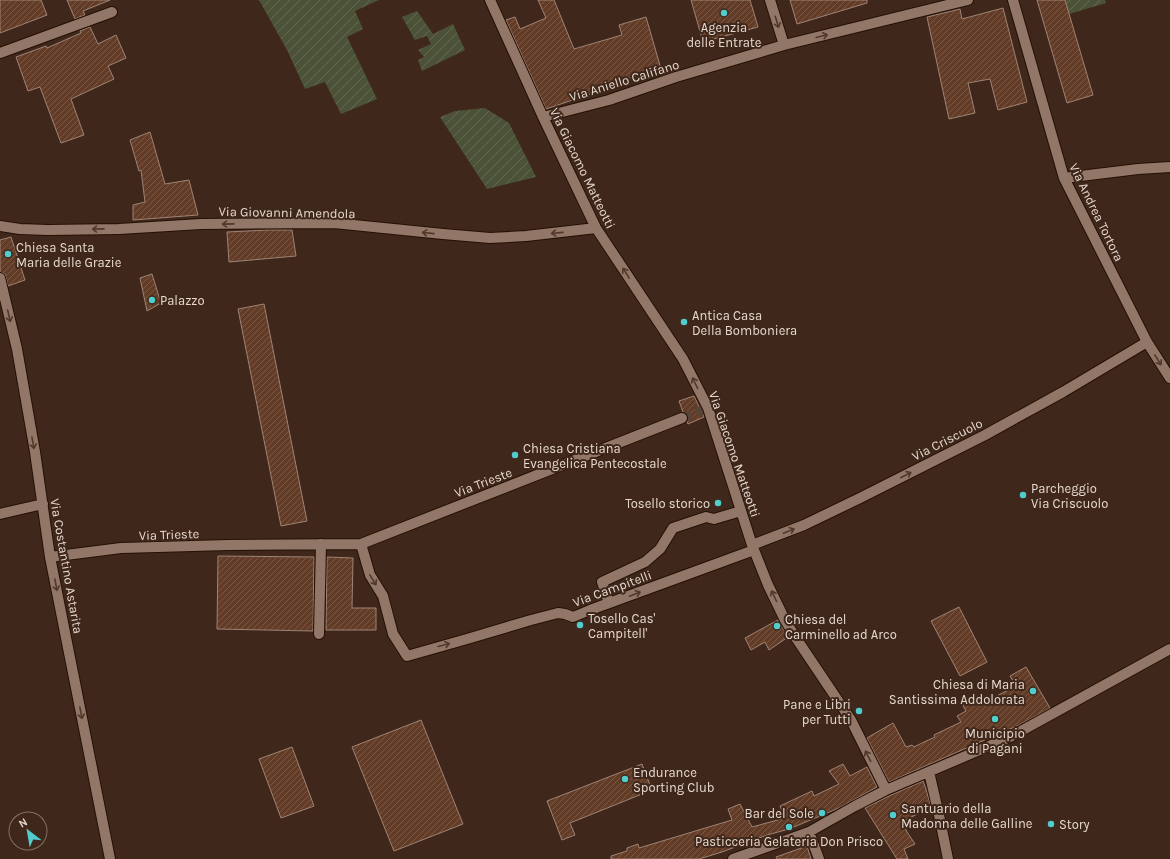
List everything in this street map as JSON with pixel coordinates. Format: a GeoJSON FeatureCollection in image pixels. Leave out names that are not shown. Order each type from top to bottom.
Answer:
{"type":"FeatureCollection","features":[{"type":"Feature","properties":{"kind":"street","name":"Via Giacomo Matteotti"},"geometry":{"type":"LineString","coordinates":[[490,0],[543,117],[596,228],[683,359],[708,408],[753,548],[768,585],[794,635],[851,720],[886,790]]}},
{"type":"Feature","properties":{"kind":"street"},"geometry":{"type":"LineString","coordinates":[[770,0],[784,45]]}},
{"type":"Feature","properties":{"kind":"street","name":"Via Aniello Califano"},"geometry":{"type":"LineString","coordinates":[[543,117],[609,100],[676,77],[784,45],[968,0]]}},
{"type":"Feature","properties":{"kind":"street","name":"Via Andrea Tortora"},"geometry":{"type":"LineString","coordinates":[[1013,0],[1064,178],[1147,342],[1170,378]]}},
{"type":"Feature","properties":{"kind":"street"},"geometry":{"type":"LineString","coordinates":[[0,53],[112,12]]}},
{"type":"Feature","properties":{"kind":"street"},"geometry":{"type":"LineString","coordinates":[[1064,178],[1138,168],[1170,167]]}},
{"type":"Feature","properties":{"kind":"street","name":"Via Giovanni Amendola"},"geometry":{"type":"LineString","coordinates":[[0,226],[20,229],[48,230],[119,229],[201,224],[334,224],[490,238],[526,236],[596,228]]}},
{"type":"Feature","properties":{"kind":"street","name":"Via Costantino Astarita"},"geometry":{"type":"LineString","coordinates":[[0,278],[17,349],[35,452],[50,557],[110,859]]}},
{"type":"Feature","properties":{"kind":"street","name":"Via Criscuolo"},"geometry":{"type":"LineString","coordinates":[[753,548],[811,522],[985,435],[1063,392],[1147,342]]}},
{"type":"Feature","properties":{"kind":"street","name":"Via Trieste"},"geometry":{"type":"LineString","coordinates":[[50,557],[121,548],[228,545],[361,544],[682,418]]}},
{"type":"Feature","properties":{"kind":"street"},"geometry":{"type":"LineString","coordinates":[[0,514],[42,504]]}},
{"type":"Feature","properties":{"kind":"street"},"geometry":{"type":"LineString","coordinates":[[609,603],[602,582],[645,562],[660,550],[673,528],[706,517],[714,519],[741,511]]}},
{"type":"Feature","properties":{"kind":"street"},"geometry":{"type":"LineString","coordinates":[[319,634],[321,544]]}},
{"type":"Feature","properties":{"kind":"street","name":"Via Campitelli"},"geometry":{"type":"LineString","coordinates":[[361,544],[370,575],[383,596],[393,634],[407,656],[558,613],[573,617],[753,548]]}},
{"type":"Feature","properties":{"kind":"street"},"geometry":{"type":"LineString","coordinates":[[733,859],[809,832],[886,790],[1010,737],[1170,649]]}},
{"type":"Feature","properties":{"kind":"street"},"geometry":{"type":"LineString","coordinates":[[929,772],[948,859]]}},
{"type":"Feature","properties":{"kind":"street"},"geometry":{"type":"LineString","coordinates":[[809,832],[819,859]]}},
{"type":"Feature","properties":{"kind":"green space"},"geometry":{"type":"Polygon","coordinates":[[[259,0],[379,0],[355,11],[363,29],[347,37],[377,99],[341,114],[325,82],[305,89],[287,50],[259,0]]]}},
{"type":"Feature","properties":{"kind":"green space"},"geometry":{"type":"Polygon","coordinates":[[[1065,0],[1105,0],[1106,3],[1069,14],[1065,0]]]}},
{"type":"Feature","properties":{"kind":"green space"},"geometry":{"type":"Polygon","coordinates":[[[417,11],[433,34],[453,24],[465,50],[422,71],[418,60],[424,57],[418,50],[431,44],[427,36],[415,40],[402,17],[417,11]]]}},
{"type":"Feature","properties":{"kind":"green space"},"geometry":{"type":"Polygon","coordinates":[[[485,108],[509,123],[536,177],[487,189],[440,117],[455,111],[485,108]]]}},
{"type":"Feature","properties":{"kind":"building"},"geometry":{"type":"Polygon","coordinates":[[[0,0],[41,0],[47,15],[0,33],[0,0]]]}},
{"type":"Feature","properties":{"kind":"building"},"geometry":{"type":"Polygon","coordinates":[[[67,0],[110,0],[83,11],[85,15],[75,19],[67,0]]]}},
{"type":"Feature","properties":{"kind":"building"},"geometry":{"type":"Polygon","coordinates":[[[538,0],[554,0],[574,49],[622,35],[619,25],[646,17],[661,69],[591,89],[593,93],[546,109],[506,20],[515,17],[520,29],[546,18],[538,0]]]}},
{"type":"Feature","properties":{"kind":"building","name":"Agenzia delle Entrate"},"geometry":{"type":"Polygon","coordinates":[[[691,0],[750,0],[758,27],[703,42],[691,0]]]}},
{"type":"Feature","properties":{"kind":"building"},"geometry":{"type":"Polygon","coordinates":[[[790,0],[867,0],[867,3],[797,24],[790,0]]]}},
{"type":"Feature","properties":{"kind":"building"},"geometry":{"type":"Polygon","coordinates":[[[1037,0],[1065,0],[1093,95],[1067,103],[1037,0]]]}},
{"type":"Feature","properties":{"kind":"building"},"geometry":{"type":"Polygon","coordinates":[[[1003,8],[1027,102],[998,110],[990,79],[968,83],[975,113],[949,119],[927,17],[960,9],[962,19],[1003,8]]]}},
{"type":"Feature","properties":{"kind":"building"},"geometry":{"type":"Polygon","coordinates":[[[90,27],[98,44],[116,35],[126,58],[108,66],[114,79],[71,99],[84,135],[61,143],[40,87],[28,91],[16,57],[46,46],[47,48],[81,33],[80,31],[90,27]]]}},
{"type":"Feature","properties":{"kind":"building"},"geometry":{"type":"Polygon","coordinates":[[[150,132],[165,184],[189,180],[198,215],[133,220],[133,205],[145,202],[141,170],[139,171],[130,140],[150,132]]]}},
{"type":"Feature","properties":{"kind":"building"},"geometry":{"type":"Polygon","coordinates":[[[292,230],[296,256],[229,262],[227,232],[292,230]]]}},
{"type":"Feature","properties":{"kind":"building","name":"Chiesa Santa Maria delle Grazie"},"geometry":{"type":"Polygon","coordinates":[[[11,237],[25,280],[8,286],[5,274],[0,272],[0,240],[11,237]]]}},
{"type":"Feature","properties":{"kind":"building","name":"Palazzo"},"geometry":{"type":"Polygon","coordinates":[[[152,274],[161,303],[147,311],[140,278],[152,274]]]}},
{"type":"Feature","properties":{"kind":"building"},"geometry":{"type":"Polygon","coordinates":[[[264,304],[307,521],[281,526],[238,309],[264,304]]]}},
{"type":"Feature","properties":{"kind":"building"},"geometry":{"type":"Polygon","coordinates":[[[694,396],[704,417],[688,424],[688,416],[683,412],[679,401],[694,396]]]}},
{"type":"Feature","properties":{"kind":"building"},"geometry":{"type":"Polygon","coordinates":[[[218,556],[314,557],[313,631],[217,629],[218,556]]]}},
{"type":"Feature","properties":{"kind":"building"},"geometry":{"type":"Polygon","coordinates":[[[327,557],[353,558],[352,608],[376,608],[376,630],[326,630],[327,557]]]}},
{"type":"Feature","properties":{"kind":"building"},"geometry":{"type":"Polygon","coordinates":[[[959,607],[987,662],[960,676],[931,621],[959,607]]]}},
{"type":"Feature","properties":{"kind":"building","name":"Chiesa del Carminello ad Arco"},"geometry":{"type":"Polygon","coordinates":[[[778,620],[788,637],[769,650],[765,642],[751,650],[745,638],[778,620]]]}},
{"type":"Feature","properties":{"kind":"building"},"geometry":{"type":"Polygon","coordinates":[[[1026,667],[1050,708],[1019,725],[889,782],[867,738],[893,723],[906,747],[912,745],[914,747],[935,737],[934,735],[961,722],[957,716],[966,711],[962,704],[976,698],[979,705],[1016,686],[1010,676],[1026,667]]]}},
{"type":"Feature","properties":{"kind":"building"},"geometry":{"type":"Polygon","coordinates":[[[421,720],[463,824],[394,851],[352,747],[421,720]]]}},
{"type":"Feature","properties":{"kind":"building"},"geometry":{"type":"Polygon","coordinates":[[[292,747],[314,806],[281,818],[259,759],[292,747]]]}},
{"type":"Feature","properties":{"kind":"building"},"geometry":{"type":"Polygon","coordinates":[[[642,764],[652,790],[570,823],[575,835],[562,840],[547,801],[642,764]]]}},
{"type":"Feature","properties":{"kind":"building"},"geometry":{"type":"Polygon","coordinates":[[[843,764],[850,776],[867,767],[877,787],[839,808],[789,829],[767,835],[699,859],[611,859],[611,856],[627,851],[627,848],[638,844],[639,848],[732,820],[728,809],[740,804],[752,827],[785,818],[780,806],[812,791],[814,796],[839,784],[829,771],[843,764]]]}},
{"type":"Feature","properties":{"kind":"building","name":"Santuario della Madonna delle Galline"},"geometry":{"type":"Polygon","coordinates":[[[923,781],[931,807],[902,822],[915,844],[904,849],[908,859],[897,859],[865,808],[923,781]]]}},
{"type":"Feature","properties":{"kind":"building"},"geometry":{"type":"Polygon","coordinates":[[[807,846],[811,859],[777,859],[776,857],[807,846]]]}},
{"type":"Feature","properties":{"kind":"tunnel"},"geometry":{"type":"LineString","coordinates":[[682,418],[708,408]]}},
{"type":"Feature","properties":{"kind":"place","name":"Agenzia delle Entrate"},"geometry":{"type":"Point","coordinates":[724,13]}},
{"type":"Feature","properties":{"kind":"place","name":"Chiesa Santa Maria delle Grazie"},"geometry":{"type":"Point","coordinates":[8,254]}},
{"type":"Feature","properties":{"kind":"place","name":"Palazzo"},"geometry":{"type":"Point","coordinates":[152,300]}},
{"type":"Feature","properties":{"kind":"place","name":"Antica Casa Della Bomboniera"},"geometry":{"type":"Point","coordinates":[684,322]}},
{"type":"Feature","properties":{"kind":"place","name":"Chiesa Cristiana Evangelica Pentecostale"},"geometry":{"type":"Point","coordinates":[515,455]}},
{"type":"Feature","properties":{"kind":"place","name":"Parcheggio Via Criscuolo"},"geometry":{"type":"Point","coordinates":[1023,495]}},
{"type":"Feature","properties":{"kind":"place","name":"Tosello storico"},"geometry":{"type":"Point","coordinates":[718,503]}},
{"type":"Feature","properties":{"kind":"place","name":"Tosello Cas' Campitell'"},"geometry":{"type":"Point","coordinates":[580,625]}},
{"type":"Feature","properties":{"kind":"place","name":"Chiesa del Carminello ad Arco"},"geometry":{"type":"Point","coordinates":[777,626]}},
{"type":"Feature","properties":{"kind":"place","name":"Chiesa di Maria Santissima Addolorata"},"geometry":{"type":"Point","coordinates":[1033,691]}},
{"type":"Feature","properties":{"kind":"place","name":"Pane e Libri per Tutti"},"geometry":{"type":"Point","coordinates":[859,711]}},
{"type":"Feature","properties":{"kind":"place","name":"Municipio di Pagani"},"geometry":{"type":"Point","coordinates":[995,719]}},
{"type":"Feature","properties":{"kind":"place","name":"Endurance Sporting Club"},"geometry":{"type":"Point","coordinates":[625,779]}},
{"type":"Feature","properties":{"kind":"place","name":"Bar del Sole"},"geometry":{"type":"Point","coordinates":[822,813]}},
{"type":"Feature","properties":{"kind":"place","name":"Santuario della Madonna delle Galline"},"geometry":{"type":"Point","coordinates":[893,815]}},
{"type":"Feature","properties":{"kind":"place","name":"Story"},"geometry":{"type":"Point","coordinates":[1051,824]}},
{"type":"Feature","properties":{"kind":"place","name":"Pasticceria Gelateria Don Prisco"},"geometry":{"type":"Point","coordinates":[789,827]}}]}
